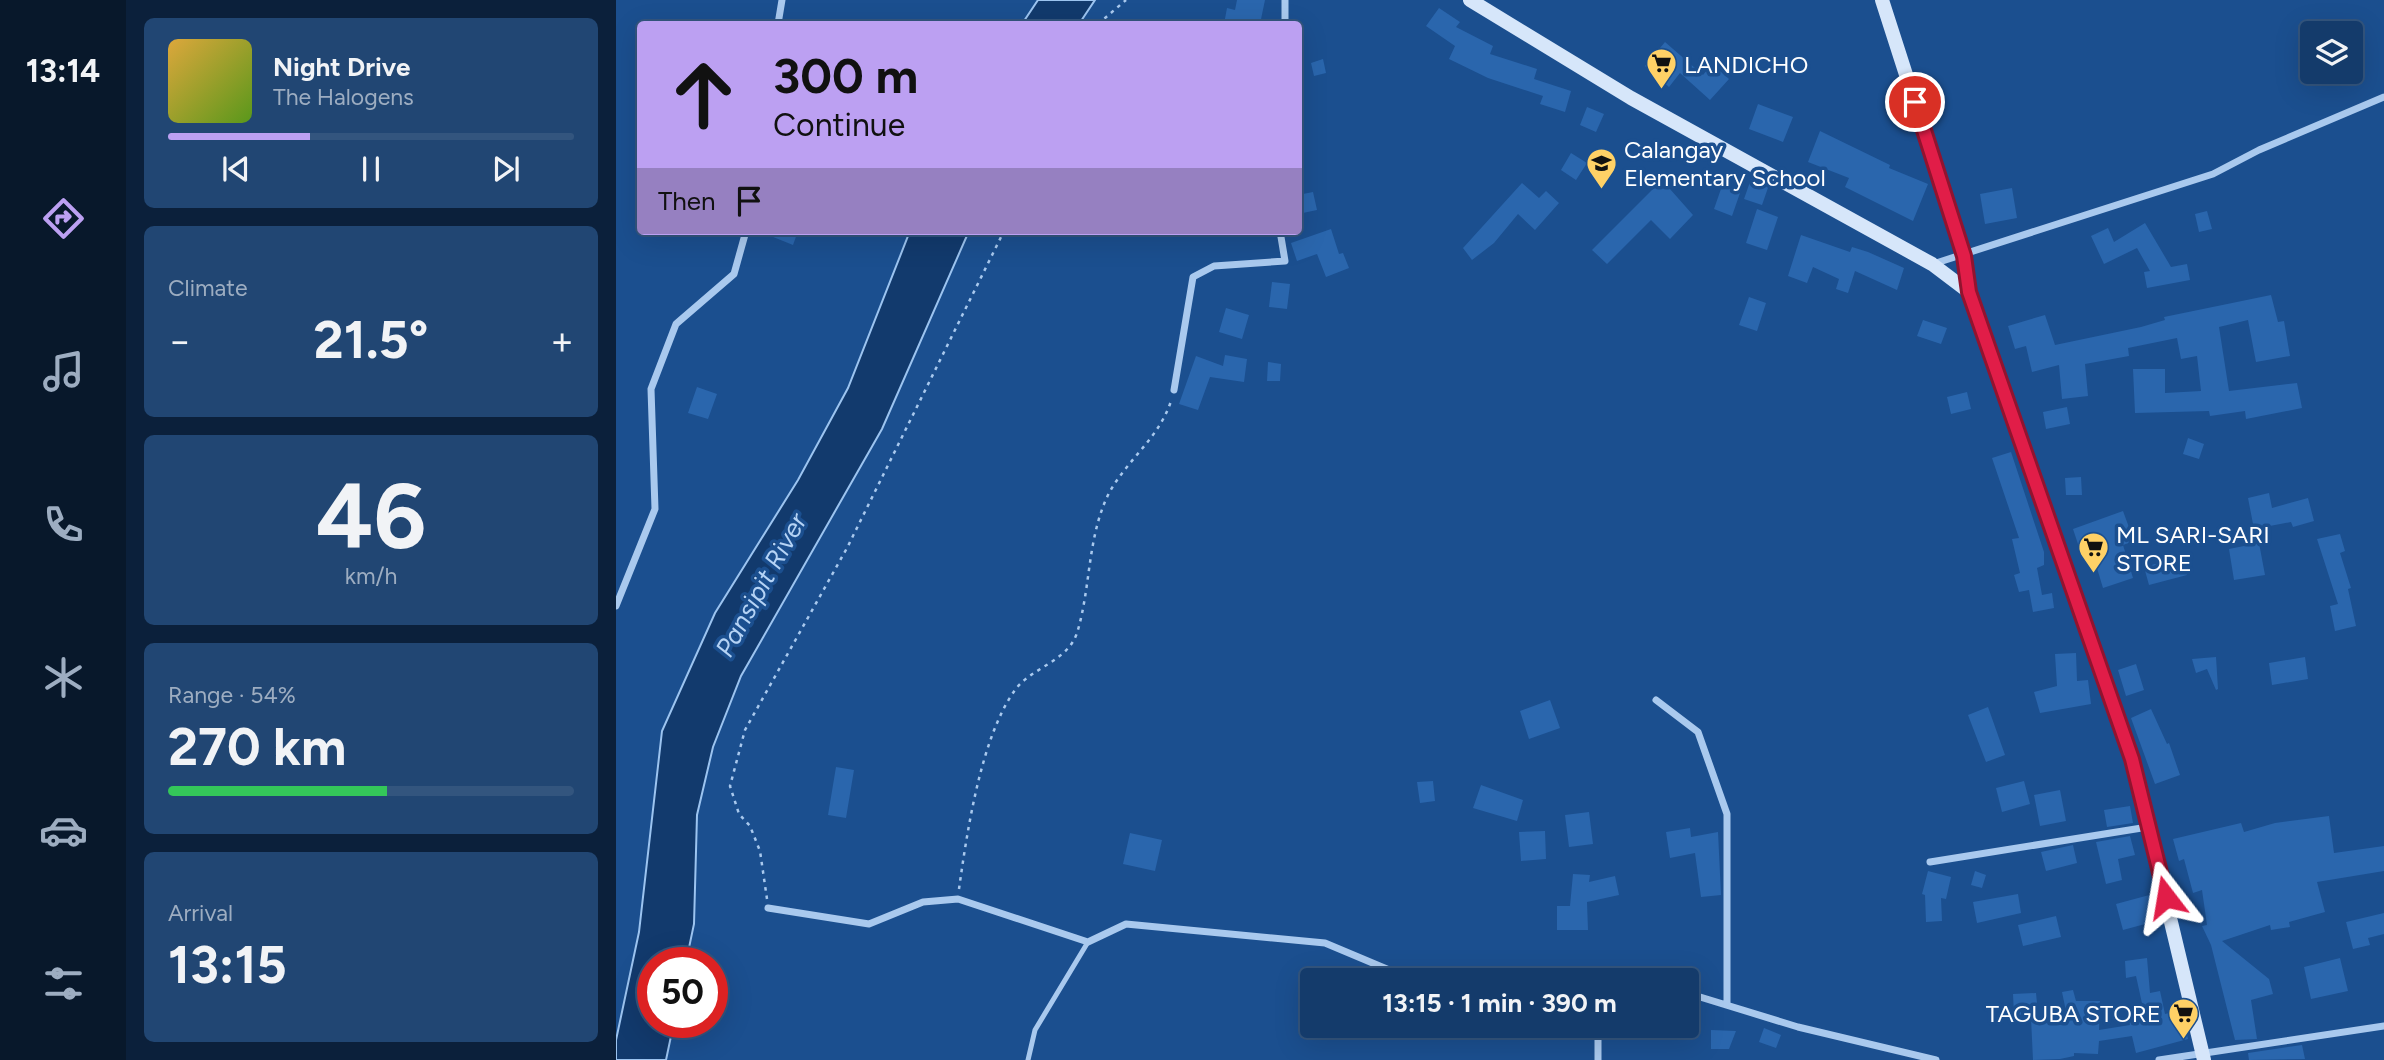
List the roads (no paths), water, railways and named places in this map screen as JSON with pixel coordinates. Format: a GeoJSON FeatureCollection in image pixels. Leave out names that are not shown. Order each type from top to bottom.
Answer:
{"type":"FeatureCollection","features":[{"type":"Feature","properties":{"kind":"main road"},"geometry":{"type":"LineString","coordinates":[[1469,0],[1631,98],[1932,264],[1969,292]]}},
{"type":"Feature","properties":{"kind":"main road"},"geometry":{"type":"LineString","coordinates":[[1882,0],[1964,256],[1969,292],[2132,759],[2203,1058]]}},
{"type":"Feature","properties":{"kind":"street"},"geometry":{"type":"LineString","coordinates":[[778,21],[782,0]]}},
{"type":"Feature","properties":{"kind":"street"},"geometry":{"type":"LineString","coordinates":[[1285,0],[1285,21]]}},
{"type":"Feature","properties":{"kind":"street"},"geometry":{"type":"LineString","coordinates":[[1932,264],[1964,256],[2213,174],[2259,150],[2384,97]]}},
{"type":"Feature","properties":{"kind":"street"},"geometry":{"type":"LineString","coordinates":[[616,606],[655,509],[651,389],[676,324],[734,274],[745,235]]}},
{"type":"Feature","properties":{"kind":"street"},"geometry":{"type":"LineString","coordinates":[[1174,390],[1193,276],[1214,265],[1284,261],[1281,235]]}},
{"type":"Feature","properties":{"kind":"street"},"geometry":{"type":"LineString","coordinates":[[1656,700],[1698,732],[1727,814],[1727,1005]]}},
{"type":"Feature","properties":{"kind":"street"},"geometry":{"type":"LineString","coordinates":[[1930,862],[2149,827]]}},
{"type":"Feature","properties":{"kind":"street"},"geometry":{"type":"LineString","coordinates":[[768,908],[869,923],[923,902],[958,899],[1088,942],[1126,924],[1325,943],[1384,968]]}},
{"type":"Feature","properties":{"kind":"street"},"geometry":{"type":"LineString","coordinates":[[1699,997],[1798,1027],[1936,1060]]}},
{"type":"Feature","properties":{"kind":"street"},"geometry":{"type":"LineString","coordinates":[[2159,1060],[2203,1058],[2384,1026]]}},
{"type":"Feature","properties":{"kind":"street"},"geometry":{"type":"LineString","coordinates":[[1598,1038],[1598,1060]]}},
{"type":"Feature","properties":{"kind":"lane"},"geometry":{"type":"LineString","coordinates":[[1028,1060],[1035,1030],[1088,942]]}},
{"type":"Feature","properties":{"kind":"water"},"geometry":{"type":"Polygon","coordinates":[[[1038,0],[1095,0],[1081,21],[1024,21],[1038,0]]]}},
{"type":"Feature","properties":{"kind":"water","name":"Pansipit River"},"geometry":{"type":"Polygon","coordinates":[[[908,235],[967,235],[882,429],[741,676],[713,747],[697,815],[694,924],[689,947],[637,947],[637,1038],[671,1038],[666,1060],[616,1060],[616,1040],[639,932],[662,731],[715,613],[798,480],[848,388],[908,235]]]}},
{"type":"Feature","properties":{"kind":"place","name":"LANDICHO"},"geometry":{"type":"Point","coordinates":[1661,91]}},
{"type":"Feature","properties":{"kind":"place","name":"Calangay Elementary School"},"geometry":{"type":"Point","coordinates":[1601,190]}},
{"type":"Feature","properties":{"kind":"place","name":"ML SARI-SARI STORE"},"geometry":{"type":"Point","coordinates":[2093,575]}},
{"type":"Feature","properties":{"kind":"place","name":"TAGUBA STORE"},"geometry":{"type":"Point","coordinates":[2184,1040]}}]}
